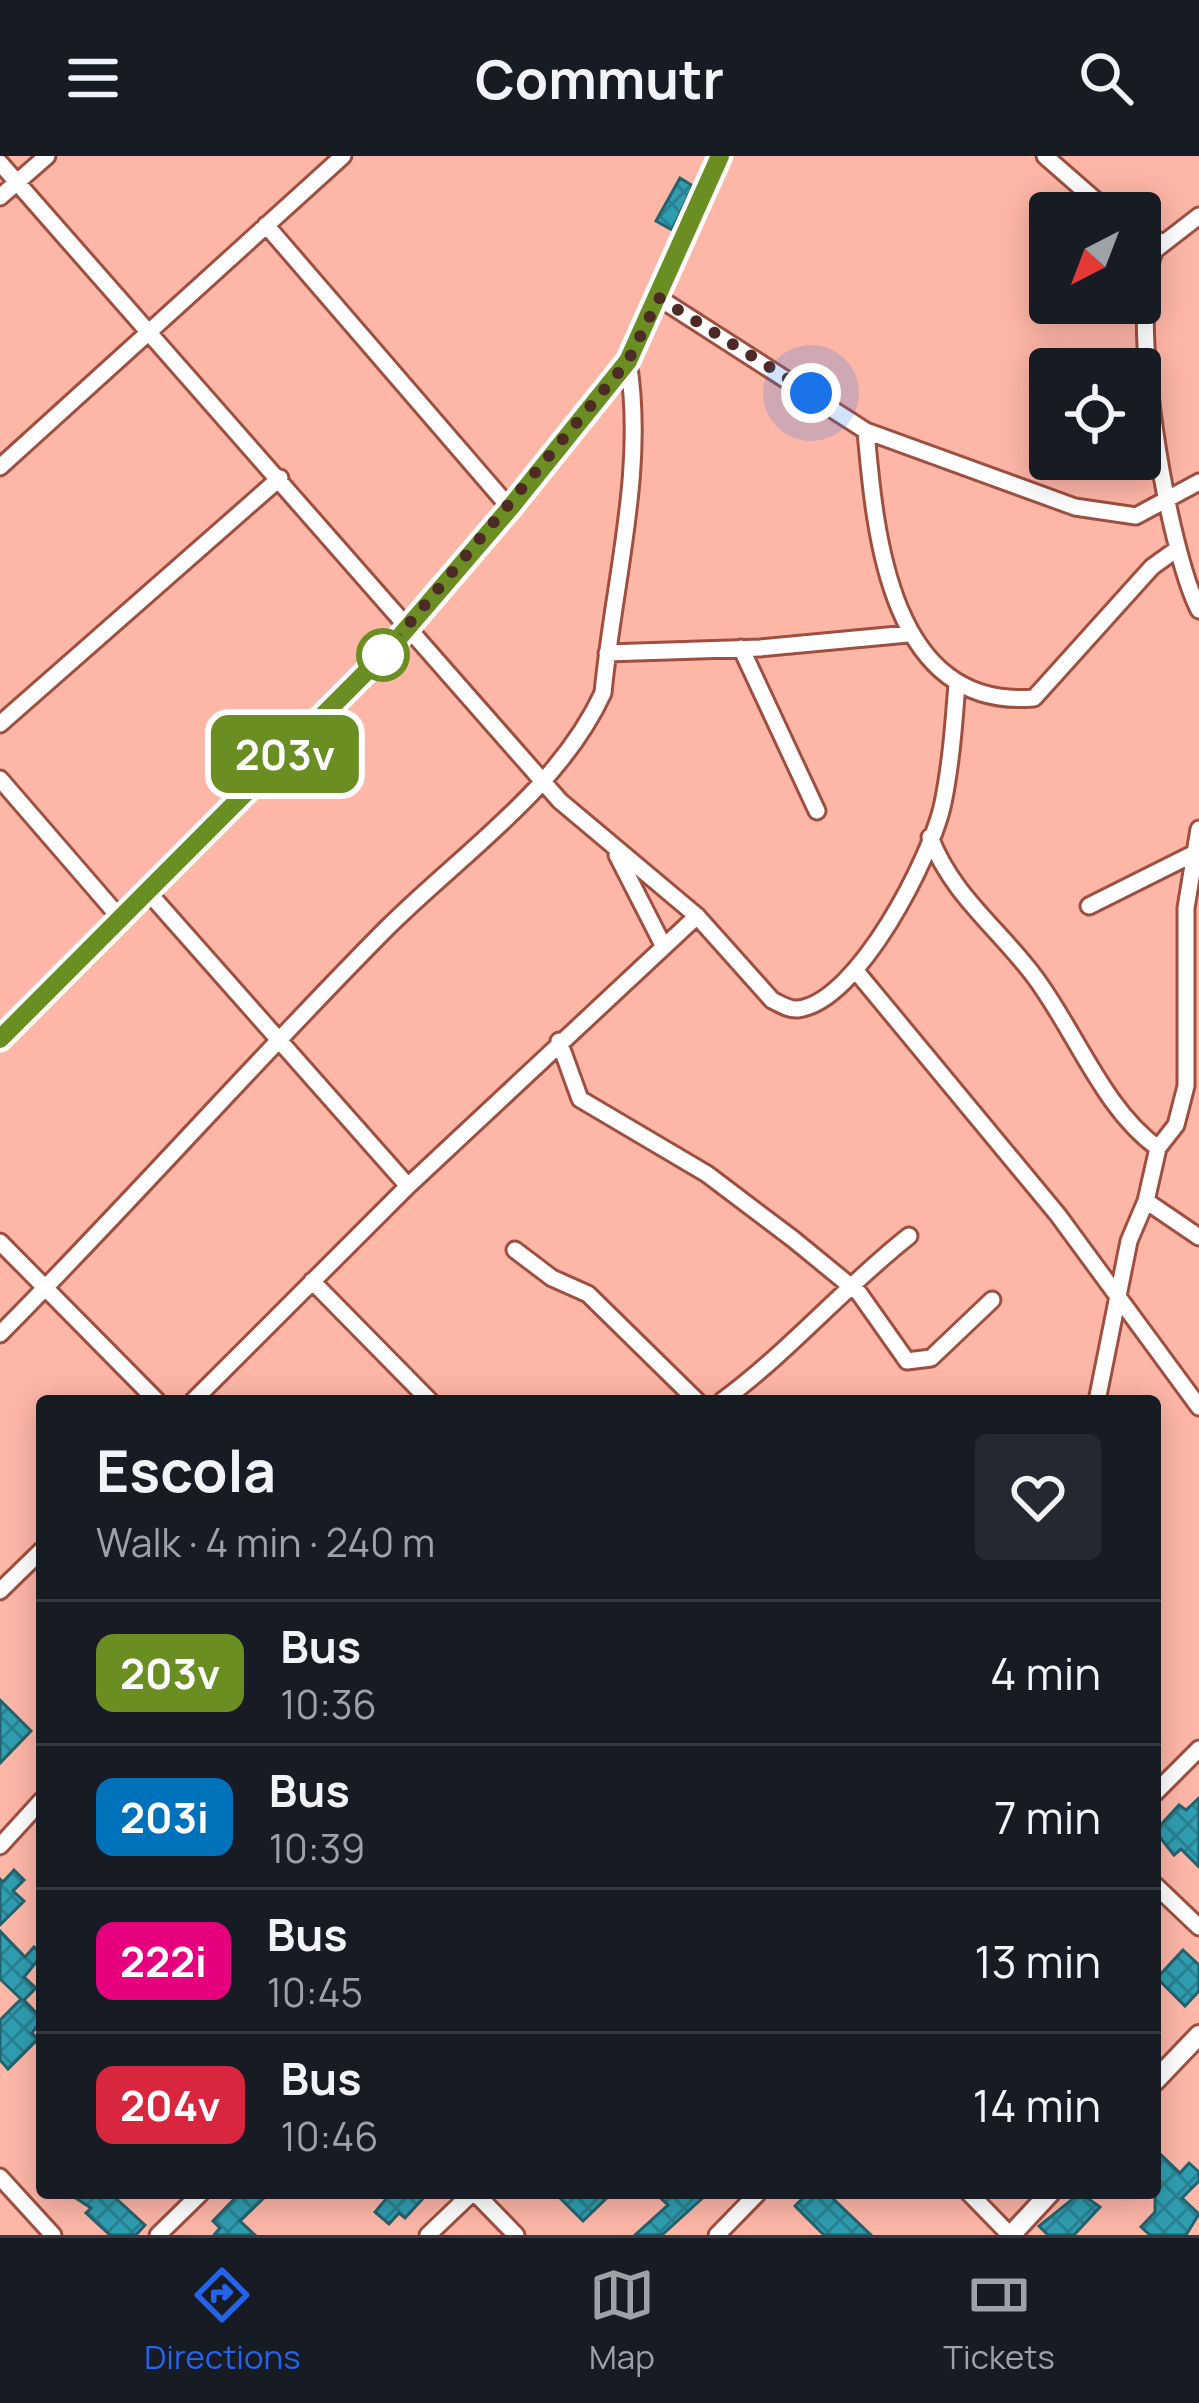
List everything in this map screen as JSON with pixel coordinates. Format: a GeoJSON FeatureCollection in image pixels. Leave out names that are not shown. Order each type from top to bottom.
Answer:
{"type":"FeatureCollection","features":[{"type":"Feature","properties":{"kind":"street"},"geometry":{"type":"LineString","coordinates":[[0,196],[47,156]]}},
{"type":"Feature","properties":{"kind":"street"},"geometry":{"type":"LineString","coordinates":[[0,466],[344,156]]}},
{"type":"Feature","properties":{"kind":"street"},"geometry":{"type":"LineString","coordinates":[[0,1039],[391,647],[510,508],[628,361],[720,156]]}},
{"type":"Feature","properties":{"kind":"street"},"geometry":{"type":"LineString","coordinates":[[1045,156],[1086,192]]}},
{"type":"Feature","properties":{"kind":"street"},"geometry":{"type":"LineString","coordinates":[[0,163],[543,781],[697,916],[772,1000],[798,1010],[827,997],[856,971],[903,895],[943,807],[958,683]]}},
{"type":"Feature","properties":{"kind":"street"},"geometry":{"type":"LineString","coordinates":[[1199,216],[1163,243],[1150,261],[1146,300],[1154,439],[1177,549],[1199,610]]}},
{"type":"Feature","properties":{"kind":"street"},"geometry":{"type":"LineString","coordinates":[[266,225],[510,508]]}},
{"type":"Feature","properties":{"kind":"street"},"geometry":{"type":"LineString","coordinates":[[659,298],[866,431],[1075,507],[1117,517],[1136,516],[1199,482]]}},
{"type":"Feature","properties":{"kind":"street"},"geometry":{"type":"LineString","coordinates":[[0,1334],[278,1039],[543,781],[590,721],[603,694],[633,447],[636,410],[628,361]]}},
{"type":"Feature","properties":{"kind":"street"},"geometry":{"type":"LineString","coordinates":[[866,431],[884,556],[908,634],[958,683],[1034,698],[1152,567],[1177,549]]}},
{"type":"Feature","properties":{"kind":"street"},"geometry":{"type":"LineString","coordinates":[[0,724],[280,478]]}},
{"type":"Feature","properties":{"kind":"street"},"geometry":{"type":"LineString","coordinates":[[607,653],[908,634]]}},
{"type":"Feature","properties":{"kind":"street"},"geometry":{"type":"LineString","coordinates":[[741,648],[817,811]]}},
{"type":"Feature","properties":{"kind":"street"},"geometry":{"type":"LineString","coordinates":[[0,779],[121,919]]}},
{"type":"Feature","properties":{"kind":"street"},"geometry":{"type":"LineString","coordinates":[[1098,1395],[1114,1297],[1146,1201],[1157,1148],[1176,1125],[1189,1073],[1193,854],[1199,829]]}},
{"type":"Feature","properties":{"kind":"street"},"geometry":{"type":"LineString","coordinates":[[930,837],[955,890],[1035,977],[1131,1126],[1157,1148]]}},
{"type":"Feature","properties":{"kind":"street"},"geometry":{"type":"LineString","coordinates":[[610,844],[662,943]]}},
{"type":"Feature","properties":{"kind":"street"},"geometry":{"type":"LineString","coordinates":[[1089,906],[1193,854]]}},
{"type":"Feature","properties":{"kind":"street"},"geometry":{"type":"LineString","coordinates":[[148,892],[408,1186]]}},
{"type":"Feature","properties":{"kind":"street"},"geometry":{"type":"LineString","coordinates":[[199,1395],[408,1186],[662,943],[697,916]]}},
{"type":"Feature","properties":{"kind":"street"},"geometry":{"type":"LineString","coordinates":[[856,971],[1058,1215],[1199,1407]]}},
{"type":"Feature","properties":{"kind":"street"},"geometry":{"type":"LineString","coordinates":[[559,1042],[580,1099],[707,1174],[847,1285],[907,1361],[917,1364],[932,1358],[992,1300]]}},
{"type":"Feature","properties":{"kind":"street"},"geometry":{"type":"LineString","coordinates":[[1146,1201],[1199,1237]]}},
{"type":"Feature","properties":{"kind":"street"},"geometry":{"type":"LineString","coordinates":[[729,1395],[792,1342],[847,1285],[909,1236]]}},
{"type":"Feature","properties":{"kind":"street"},"geometry":{"type":"LineString","coordinates":[[0,1242],[151,1395]]}},
{"type":"Feature","properties":{"kind":"street"},"geometry":{"type":"LineString","coordinates":[[514,1250],[552,1278],[588,1294],[691,1395]]}},
{"type":"Feature","properties":{"kind":"street"},"geometry":{"type":"LineString","coordinates":[[312,1281],[424,1395]]}},
{"type":"Feature","properties":{"kind":"street"},"geometry":{"type":"LineString","coordinates":[[0,1591],[36,1556]]}},
{"type":"Feature","properties":{"kind":"street"},"geometry":{"type":"LineString","coordinates":[[1161,1786],[1199,1750]]}},
{"type":"Feature","properties":{"kind":"street"},"geometry":{"type":"LineString","coordinates":[[0,1846],[36,1807]]}},
{"type":"Feature","properties":{"kind":"street"},"geometry":{"type":"LineString","coordinates":[[1161,1891],[1199,1927]]}},
{"type":"Feature","properties":{"kind":"street"},"geometry":{"type":"LineString","coordinates":[[1161,2075],[1199,2035]]}},
{"type":"Feature","properties":{"kind":"street"},"geometry":{"type":"LineString","coordinates":[[0,2177],[53,2235]]}},
{"type":"Feature","properties":{"kind":"street"},"geometry":{"type":"LineString","coordinates":[[158,2235],[195,2199]]}},
{"type":"Feature","properties":{"kind":"street"},"geometry":{"type":"LineString","coordinates":[[428,2235],[467,2199]]}},
{"type":"Feature","properties":{"kind":"street"},"geometry":{"type":"LineString","coordinates":[[479,2199],[516,2235]]}},
{"type":"Feature","properties":{"kind":"street"},"geometry":{"type":"LineString","coordinates":[[717,2235],[752,2199]]}},
{"type":"Feature","properties":{"kind":"street"},"geometry":{"type":"LineString","coordinates":[[975,2199],[1011,2235],[1044,2199]]}},
{"type":"Feature","properties":{"kind":"street"},"geometry":{"type":"LineString","coordinates":[[172,2222],[187,2235]]}},
{"type":"Feature","properties":{"kind":"building"},"geometry":{"type":"Polygon","coordinates":[[[680,178],[693,186],[672,230],[656,221],[680,178]]]}},
{"type":"Feature","properties":{"kind":"building"},"geometry":{"type":"Polygon","coordinates":[[[0,1700],[31,1731],[0,1763],[0,1700]]]}},
{"type":"Feature","properties":{"kind":"building"},"geometry":{"type":"Polygon","coordinates":[[[1199,1798],[1199,1867],[1181,1849],[1174,1855],[1161,1839],[1161,1824],[1179,1805],[1186,1810],[1199,1798]]]}},
{"type":"Feature","properties":{"kind":"building"},"geometry":{"type":"Polygon","coordinates":[[[14,1870],[24,1880],[13,1891],[24,1901],[0,1925],[0,1879],[3,1882],[14,1870]]]}},
{"type":"Feature","properties":{"kind":"building"},"geometry":{"type":"Polygon","coordinates":[[[0,1931],[25,1957],[36,1949],[36,1962],[24,1977],[36,1988],[24,2000],[36,2013],[32,2033],[36,2041],[8,2069],[0,2060],[0,2020],[21,1999],[0,1979],[0,1931]]]}},
{"type":"Feature","properties":{"kind":"building"},"geometry":{"type":"Polygon","coordinates":[[[1183,1950],[1199,1965],[1199,1991],[1185,2006],[1161,1982],[1161,1974],[1183,1950]]]}},
{"type":"Feature","properties":{"kind":"building"},"geometry":{"type":"Polygon","coordinates":[[[1161,2155],[1180,2173],[1189,2163],[1199,2172],[1199,2181],[1182,2198],[1199,2214],[1186,2235],[1150,2235],[1141,2227],[1155,2212],[1155,2199],[1161,2199],[1161,2155]]]}},
{"type":"Feature","properties":{"kind":"building"},"geometry":{"type":"Polygon","coordinates":[[[77,2199],[117,2199],[145,2225],[136,2235],[110,2235],[86,2213],[91,2208],[77,2199]]]}},
{"type":"Feature","properties":{"kind":"building"},"geometry":{"type":"Polygon","coordinates":[[[234,2199],[263,2199],[240,2221],[255,2235],[214,2235],[220,2228],[213,2221],[234,2199]]]}},
{"type":"Feature","properties":{"kind":"building"},"geometry":{"type":"Polygon","coordinates":[[[386,2199],[422,2199],[405,2218],[399,2213],[389,2224],[375,2212],[386,2199]]]}},
{"type":"Feature","properties":{"kind":"building"},"geometry":{"type":"Polygon","coordinates":[[[561,2199],[606,2199],[583,2221],[561,2199]]]}},
{"type":"Feature","properties":{"kind":"building"},"geometry":{"type":"Polygon","coordinates":[[[662,2199],[701,2199],[662,2235],[635,2235],[668,2205],[662,2199]]]}},
{"type":"Feature","properties":{"kind":"building"},"geometry":{"type":"Polygon","coordinates":[[[802,2199],[833,2199],[871,2235],[824,2235],[795,2206],[802,2199]]]}},
{"type":"Feature","properties":{"kind":"building"},"geometry":{"type":"Polygon","coordinates":[[[1073,2199],[1089,2199],[1100,2207],[1074,2235],[1048,2235],[1039,2226],[1073,2199]]]}},
{"type":"Feature","properties":{"kind":"bus line","name":"203v"},"geometry":{"type":"LineString","coordinates":[[0,1039],[391,647],[510,508],[628,361],[720,156]]}},
{"type":"Feature","properties":{"kind":"route"},"geometry":{"type":"LineString","coordinates":[[383,655],[483,541],[628,361],[659,298],[811,393]]}}]}
